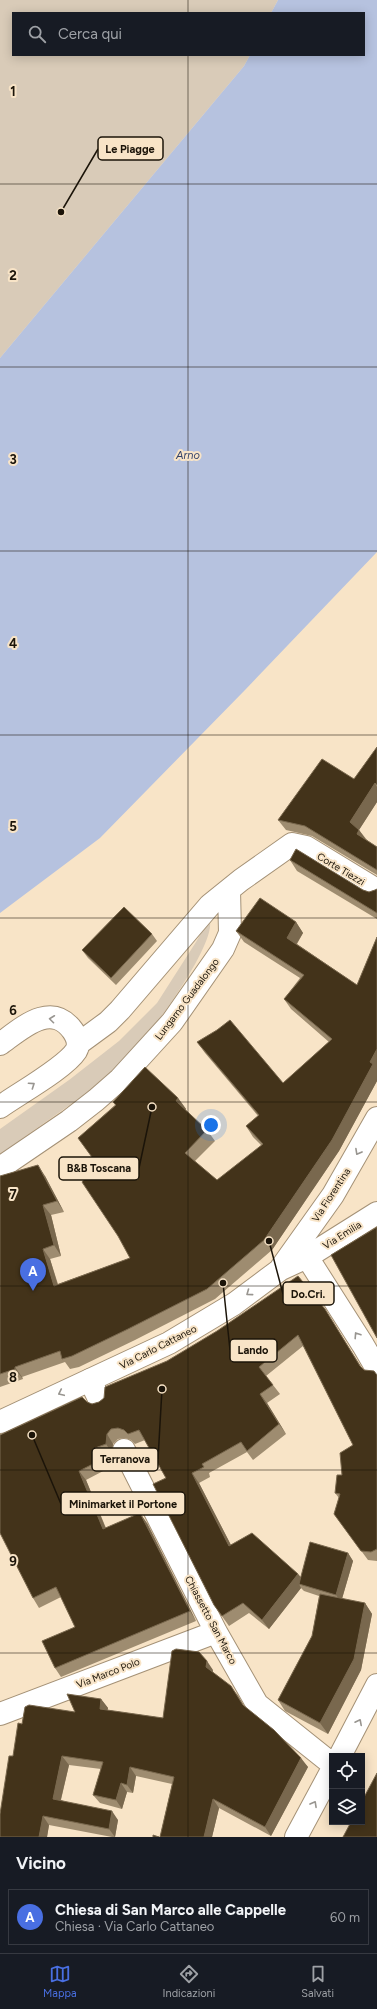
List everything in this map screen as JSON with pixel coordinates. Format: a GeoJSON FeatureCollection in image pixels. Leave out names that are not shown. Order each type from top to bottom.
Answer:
{"type":"FeatureCollection","features":[{"type":"Feature","properties":{"kind":"street","name":"Corte Tiezzi"},"geometry":{"type":"LineString","coordinates":[[229,890],[292,844],[306,847],[377,890]]}},
{"type":"Feature","properties":{"kind":"street"},"geometry":{"type":"LineString","coordinates":[[0,1107],[66,1062],[77,1049],[78,1044],[108,1022],[210,905],[229,890]]}},
{"type":"Feature","properties":{"kind":"street","name":"Lungarno Guadalongo"},"geometry":{"type":"LineString","coordinates":[[0,1168],[69,1120],[120,1079],[172,1022],[208,973],[223,949],[230,933],[229,890]]}},
{"type":"Feature","properties":{"kind":"street"},"geometry":{"type":"LineString","coordinates":[[0,1044],[34,1020],[51,1018],[59,1019],[66,1024],[72,1030],[78,1044]]}},
{"type":"Feature","properties":{"kind":"street","name":"Via Fiorentina"},"geometry":{"type":"LineString","coordinates":[[280,1269],[333,1196],[377,1118]]}},
{"type":"Feature","properties":{"kind":"street","name":"Via Emilia"},"geometry":{"type":"LineString","coordinates":[[306,1257],[377,1213]]}},
{"type":"Feature","properties":{"kind":"street"},"geometry":{"type":"LineString","coordinates":[[306,1257],[377,1369]]}},
{"type":"Feature","properties":{"kind":"street","name":"Via Carlo Cattaneo"},"geometry":{"type":"LineString","coordinates":[[0,1422],[169,1343],[234,1304],[280,1269],[306,1257]]}},
{"type":"Feature","properties":{"kind":"street"},"geometry":{"type":"LineString","coordinates":[[90,1380],[100,1401]]}},
{"type":"Feature","properties":{"kind":"street","name":"Chiassetto San Marco"},"geometry":{"type":"LineString","coordinates":[[124,1450],[216,1632],[256,1704],[329,1762]]}},
{"type":"Feature","properties":{"kind":"street","name":"Via Marco Polo"},"geometry":{"type":"LineString","coordinates":[[0,1714],[216,1632]]}},
{"type":"Feature","properties":{"kind":"street"},"geometry":{"type":"LineString","coordinates":[[342,1753],[377,1685]]}},
{"type":"Feature","properties":{"kind":"street"},"geometry":{"type":"LineString","coordinates":[[296,1837],[329,1776]]}},
{"type":"Feature","properties":{"kind":"shaded area"},"geometry":{"type":"Polygon","coordinates":[[[0,0],[278,0],[272,12],[12,12],[12,56],[249,56],[244,66],[0,358],[0,0]]]}},
{"type":"Feature","properties":{"kind":"shaded area"},"geometry":{"type":"Polygon","coordinates":[[[209,919],[209,931],[202,950],[190,973],[156,1023],[125,1063],[105,1081],[0,1154],[0,1129],[69,1080],[119,1041],[157,1003],[209,919]]]}},
{"type":"Feature","properties":{"kind":"water","name":"Arno"},"geometry":{"type":"Polygon","coordinates":[[[278,0],[377,0],[377,552],[100,838],[0,913],[0,358],[244,66],[249,56],[365,56],[365,12],[272,12],[278,0]]]}},
{"type":"Feature","properties":{"kind":"building"},"geometry":{"type":"Polygon","coordinates":[[[377,747],[377,785],[375,783],[350,822],[359,830],[357,834],[377,847],[377,870],[305,826],[278,820],[322,759],[354,779],[377,747]]]}},
{"type":"Feature","properties":{"kind":"building"},"geometry":{"type":"Polygon","coordinates":[[[296,849],[363,890],[369,892],[377,889],[377,913],[290,860],[296,849]]]}},
{"type":"Feature","properties":{"kind":"building"},"geometry":{"type":"Polygon","coordinates":[[[260,898],[296,922],[287,938],[357,985],[377,937],[377,1049],[370,1062],[373,1064],[332,1140],[264,1240],[207,1289],[72,1356],[62,1359],[60,1351],[0,1374],[0,1176],[38,1165],[57,1201],[43,1205],[54,1245],[43,1249],[54,1286],[130,1258],[118,1236],[82,1182],[97,1164],[78,1138],[116,1105],[113,1102],[145,1067],[178,1098],[176,1101],[207,1130],[185,1153],[217,1180],[263,1144],[246,1126],[259,1115],[197,1042],[230,1020],[283,1083],[332,1039],[284,999],[304,975],[236,931],[260,898]]]}},
{"type":"Feature","properties":{"kind":"building"},"geometry":{"type":"Polygon","coordinates":[[[124,907],[152,934],[111,978],[82,950],[124,907]]]}},
{"type":"Feature","properties":{"kind":"building"},"geometry":{"type":"Polygon","coordinates":[[[377,1227],[377,1338],[331,1255],[377,1227]]]}},
{"type":"Feature","properties":{"kind":"building"},"geometry":{"type":"Polygon","coordinates":[[[298,1276],[325,1309],[360,1366],[364,1370],[374,1371],[377,1375],[377,1549],[371,1552],[361,1551],[334,1514],[340,1494],[335,1493],[337,1475],[342,1475],[340,1453],[353,1445],[298,1335],[259,1367],[273,1385],[260,1394],[279,1424],[247,1451],[241,1442],[202,1464],[204,1467],[192,1473],[229,1546],[252,1533],[298,1574],[262,1620],[243,1603],[222,1616],[214,1605],[153,1484],[166,1478],[139,1430],[128,1434],[124,1430],[118,1428],[111,1429],[107,1434],[106,1444],[95,1448],[101,1460],[79,1471],[103,1529],[140,1513],[190,1611],[55,1668],[42,1641],[75,1627],[56,1587],[33,1598],[0,1533],[0,1435],[82,1397],[87,1402],[92,1404],[99,1402],[104,1398],[105,1387],[167,1361],[217,1331],[298,1276]]]}},
{"type":"Feature","properties":{"kind":"building"},"geometry":{"type":"Polygon","coordinates":[[[310,1542],[348,1553],[336,1595],[299,1584],[310,1542]]]}},
{"type":"Feature","properties":{"kind":"building"},"geometry":{"type":"Polygon","coordinates":[[[320,1594],[365,1603],[354,1659],[320,1723],[278,1700],[312,1636],[320,1594]]]}},
{"type":"Feature","properties":{"kind":"building"},"geometry":{"type":"Polygon","coordinates":[[[176,1649],[199,1652],[207,1661],[206,1667],[231,1686],[243,1705],[274,1730],[301,1758],[265,1827],[213,1799],[204,1837],[160,1837],[174,1777],[130,1767],[127,1785],[121,1783],[116,1800],[93,1795],[103,1762],[62,1756],[53,1799],[112,1811],[109,1829],[43,1816],[39,1837],[0,1837],[0,1814],[9,1756],[13,1756],[18,1723],[22,1724],[25,1707],[29,1705],[75,1712],[67,1694],[101,1699],[100,1709],[163,1718],[172,1651],[176,1649]]]}},
{"type":"Feature","properties":{"kind":"building"},"geometry":{"type":"Polygon","coordinates":[[[377,1773],[377,1837],[343,1837],[349,1825],[365,1825],[365,1795],[377,1773]]]}},
{"type":"Feature","properties":{"kind":"place","name":"Le Piagge"},"geometry":{"type":"Point","coordinates":[61,212]}},
{"type":"Feature","properties":{"kind":"place","name":"B&B Toscana"},"geometry":{"type":"Point","coordinates":[152,1107]}},
{"type":"Feature","properties":{"kind":"place","name":"Do.Cri."},"geometry":{"type":"Point","coordinates":[269,1241]}},
{"type":"Feature","properties":{"kind":"place","name":"Lando"},"geometry":{"type":"Point","coordinates":[223,1283]}},
{"type":"Feature","properties":{"kind":"place","name":"Chiesa di San Marco alle Cappelle"},"geometry":{"type":"Point","coordinates":[33,1291]}},
{"type":"Feature","properties":{"kind":"place","name":"Terranova"},"geometry":{"type":"Point","coordinates":[162,1389]}},
{"type":"Feature","properties":{"kind":"place","name":"Minimarket il Portone"},"geometry":{"type":"Point","coordinates":[32,1435]}}]}
